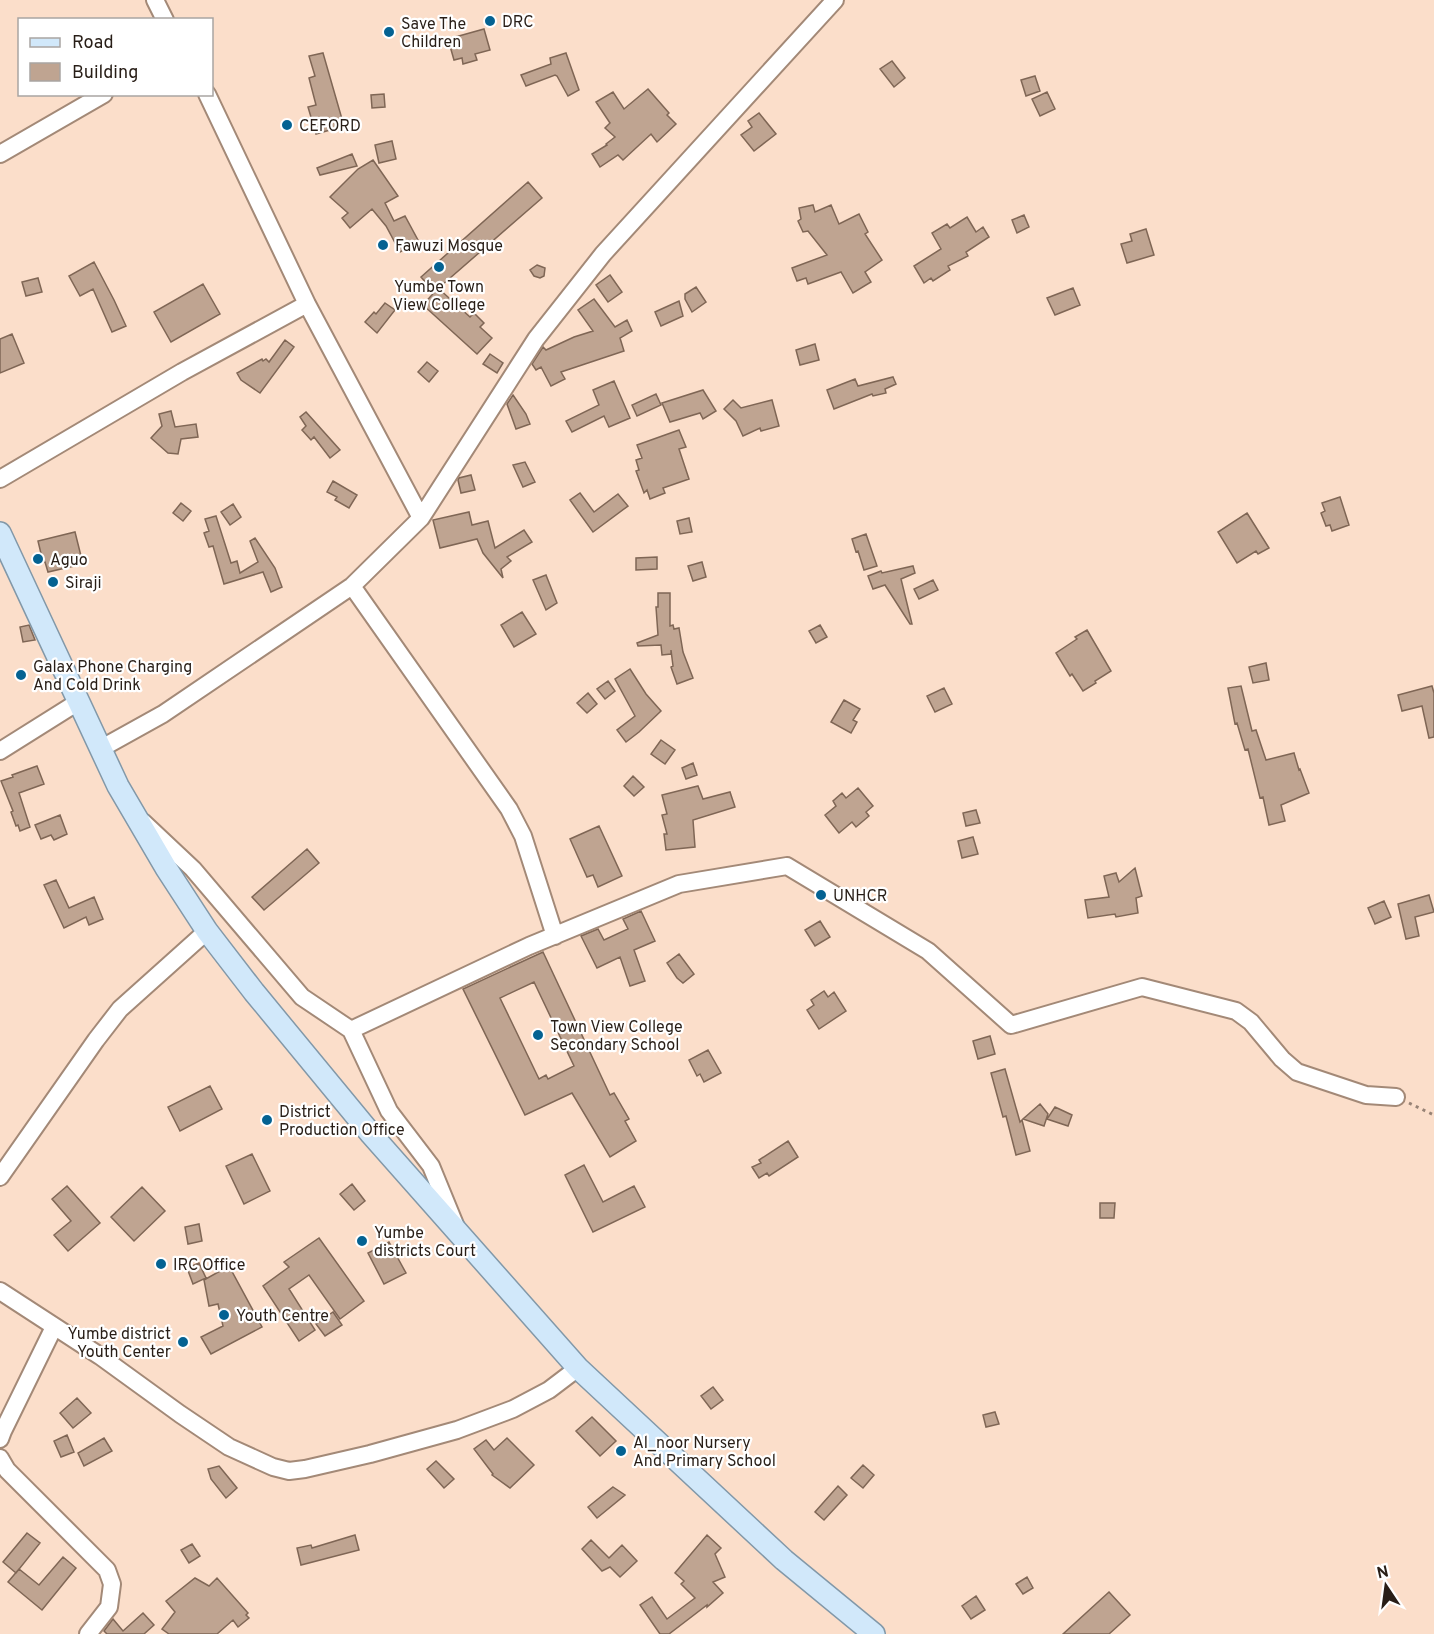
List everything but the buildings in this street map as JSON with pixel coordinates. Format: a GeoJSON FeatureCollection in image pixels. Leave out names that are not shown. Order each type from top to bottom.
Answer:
{"type":"FeatureCollection","features":[{"type":"Feature","properties":{"kind":"main road"},"geometry":{"type":"LineString","coordinates":[[0,533],[100,749],[134,813],[207,931],[254,992],[371,1134],[578,1368],[784,1560],[874,1634]]}},
{"type":"Feature","properties":{"kind":"street"},"geometry":{"type":"LineString","coordinates":[[155,0],[164,18]]}},
{"type":"Feature","properties":{"kind":"street"},"geometry":{"type":"LineString","coordinates":[[100,749],[163,714],[352,586],[421,518],[536,339],[603,254],[834,0]]}},
{"type":"Feature","properties":{"kind":"street"},"geometry":{"type":"LineString","coordinates":[[0,154],[101,96]]}},
{"type":"Feature","properties":{"kind":"street"},"geometry":{"type":"LineString","coordinates":[[208,96],[306,304],[421,518]]}},
{"type":"Feature","properties":{"kind":"street"},"geometry":{"type":"LineString","coordinates":[[0,479],[182,372],[306,304]]}},
{"type":"Feature","properties":{"kind":"street"},"geometry":{"type":"LineString","coordinates":[[352,586],[509,809],[523,836],[555,936]]}},
{"type":"Feature","properties":{"kind":"street"},"geometry":{"type":"LineString","coordinates":[[0,752],[78,702]]}},
{"type":"Feature","properties":{"kind":"street"},"geometry":{"type":"LineString","coordinates":[[134,813],[193,869],[302,997],[351,1030],[389,1111],[431,1166],[459,1233]]}},
{"type":"Feature","properties":{"kind":"street"},"geometry":{"type":"LineString","coordinates":[[351,1030],[529,946],[679,884],[787,866],[928,951],[1011,1025],[1142,987],[1236,1011],[1251,1022],[1282,1059],[1297,1072],[1366,1095],[1396,1097]]}},
{"type":"Feature","properties":{"kind":"street"},"geometry":{"type":"LineString","coordinates":[[0,1177],[120,1009],[207,931]]}},
{"type":"Feature","properties":{"kind":"street"},"geometry":{"type":"LineString","coordinates":[[0,1291],[100,1356],[229,1447],[273,1467],[289,1471],[370,1454],[457,1430],[513,1409],[549,1390],[578,1368]]}},
{"type":"Feature","properties":{"kind":"street"},"geometry":{"type":"LineString","coordinates":[[0,1439],[54,1327]]}},
{"type":"Feature","properties":{"kind":"street"},"geometry":{"type":"LineString","coordinates":[[0,1458],[6,1470],[108,1570],[112,1584],[109,1607],[88,1634]]}},
{"type":"Feature","properties":{"kind":"path"},"geometry":{"type":"LineString","coordinates":[[1396,1097],[1434,1115]]}},
{"type":"Feature","properties":{"kind":"place","name":"DRC"},"geometry":{"type":"Point","coordinates":[490,21]}},
{"type":"Feature","properties":{"kind":"place","name":"Save The Children"},"geometry":{"type":"Point","coordinates":[389,32]}},
{"type":"Feature","properties":{"kind":"place","name":"CEFORD"},"geometry":{"type":"Point","coordinates":[287,125]}},
{"type":"Feature","properties":{"kind":"place","name":"Fawuzi Mosque"},"geometry":{"type":"Point","coordinates":[383,245]}},
{"type":"Feature","properties":{"kind":"place","name":"Yumbe Town View College"},"geometry":{"type":"Point","coordinates":[439,267]}},
{"type":"Feature","properties":{"kind":"place","name":"Aguo"},"geometry":{"type":"Point","coordinates":[38,559]}},
{"type":"Feature","properties":{"kind":"place","name":"Siraji"},"geometry":{"type":"Point","coordinates":[53,582]}},
{"type":"Feature","properties":{"kind":"place","name":"Galax Phone Charging And Cold Drink"},"geometry":{"type":"Point","coordinates":[21,675]}},
{"type":"Feature","properties":{"kind":"place","name":"UNHCR"},"geometry":{"type":"Point","coordinates":[821,895]}},
{"type":"Feature","properties":{"kind":"place","name":"Town View College Secondary School"},"geometry":{"type":"Point","coordinates":[538,1035]}},
{"type":"Feature","properties":{"kind":"place","name":"District Production Office"},"geometry":{"type":"Point","coordinates":[267,1120]}},
{"type":"Feature","properties":{"kind":"place","name":"Yumbe districts Court"},"geometry":{"type":"Point","coordinates":[362,1241]}},
{"type":"Feature","properties":{"kind":"place","name":"IRC Office"},"geometry":{"type":"Point","coordinates":[161,1264]}},
{"type":"Feature","properties":{"kind":"place","name":"Youth Centre"},"geometry":{"type":"Point","coordinates":[224,1315]}},
{"type":"Feature","properties":{"kind":"place","name":"Yumbe district Youth Center"},"geometry":{"type":"Point","coordinates":[183,1342]}},
{"type":"Feature","properties":{"kind":"place","name":"Al_noor Nursery And Primary School"},"geometry":{"type":"Point","coordinates":[621,1451]}}]}
